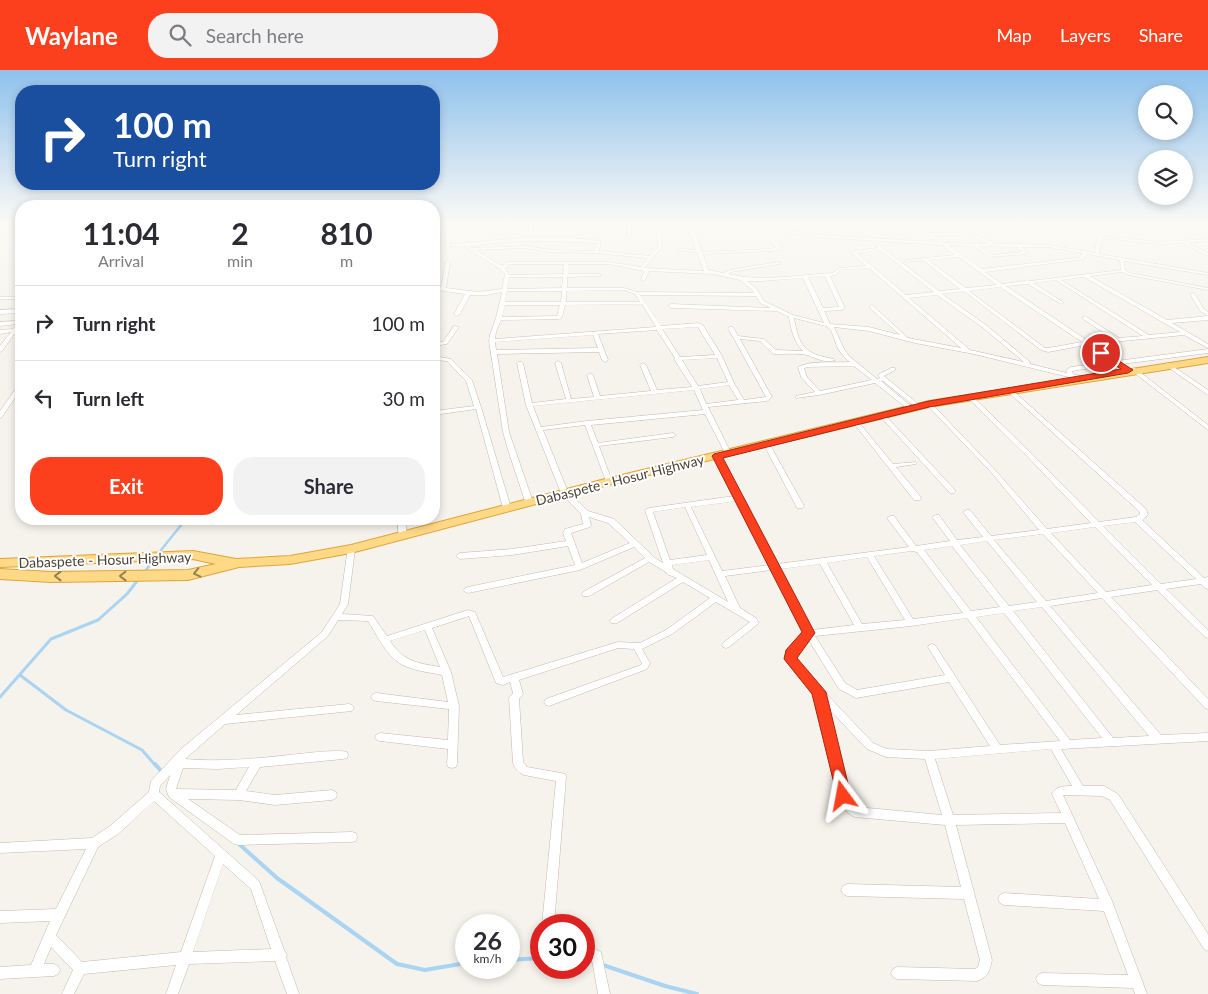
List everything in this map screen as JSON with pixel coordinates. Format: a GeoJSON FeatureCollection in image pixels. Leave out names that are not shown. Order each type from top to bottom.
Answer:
{"type":"FeatureCollection","features":[{"type":"Feature","properties":{"kind":"highway","name":"Dabaspete - Hosur Highway"},"geometry":{"type":"LineString","coordinates":[[0,574],[51,576],[188,575],[240,563],[290,560],[351,549],[565,492],[919,406],[1076,377],[1208,358]]}},
{"type":"Feature","properties":{"kind":"highway","name":"Dabaspete - Hosur Highway"},"geometry":{"type":"LineString","coordinates":[[0,563],[193,555],[240,563]]}},
{"type":"Feature","properties":{"kind":"highway"},"geometry":{"type":"LineString","coordinates":[[24,574],[32,563]]}},
{"type":"Feature","properties":{"kind":"street"},"geometry":{"type":"LineString","coordinates":[[443,290],[447,267]]}},
{"type":"Feature","properties":{"kind":"street"},"geometry":{"type":"LineString","coordinates":[[497,324],[558,317],[563,304],[565,267]]}},
{"type":"Feature","properties":{"kind":"street"},"geometry":{"type":"LineString","coordinates":[[635,267],[647,270],[725,274],[742,279],[762,280],[836,274],[839,269],[869,267]]}},
{"type":"Feature","properties":{"kind":"street"},"geometry":{"type":"LineString","coordinates":[[705,267],[706,271],[711,273]]}},
{"type":"Feature","properties":{"kind":"street"},"geometry":{"type":"LineString","coordinates":[[725,274],[730,271],[753,267]]}},
{"type":"Feature","properties":{"kind":"street"},"geometry":{"type":"LineString","coordinates":[[871,267],[968,351]]}},
{"type":"Feature","properties":{"kind":"street"},"geometry":{"type":"LineString","coordinates":[[905,267],[984,326],[1029,364]]}},
{"type":"Feature","properties":{"kind":"street"},"geometry":{"type":"LineString","coordinates":[[935,267],[1043,349],[1048,350],[1086,343],[1184,333]]}},
{"type":"Feature","properties":{"kind":"street"},"geometry":{"type":"LineString","coordinates":[[975,267],[1086,343],[1131,370],[1208,428]]}},
{"type":"Feature","properties":{"kind":"street"},"geometry":{"type":"LineString","coordinates":[[980,271],[1011,267]]}},
{"type":"Feature","properties":{"kind":"street"},"geometry":{"type":"LineString","coordinates":[[1169,267],[1208,274]]}},
{"type":"Feature","properties":{"kind":"street"},"geometry":{"type":"LineString","coordinates":[[502,268],[507,274],[502,304],[492,341],[508,441],[529,502]]}},
{"type":"Feature","properties":{"kind":"street"},"geometry":{"type":"LineString","coordinates":[[643,280],[647,270]]}},
{"type":"Feature","properties":{"kind":"street"},"geometry":{"type":"LineString","coordinates":[[906,297],[999,284],[1123,271],[1129,274],[1208,288]]}},
{"type":"Feature","properties":{"kind":"street"},"geometry":{"type":"LineString","coordinates":[[506,276],[599,275]]}},
{"type":"Feature","properties":{"kind":"street"},"geometry":{"type":"LineString","coordinates":[[822,310],[842,308],[827,275]]}},
{"type":"Feature","properties":{"kind":"street"},"geometry":{"type":"LineString","coordinates":[[805,276],[828,325],[833,329],[841,349],[876,381],[919,406]]}},
{"type":"Feature","properties":{"kind":"street"},"geometry":{"type":"LineString","coordinates":[[1086,276],[1208,346]]}},
{"type":"Feature","properties":{"kind":"street"},"geometry":{"type":"LineString","coordinates":[[742,279],[758,295],[762,302],[791,316],[828,325],[869,330],[1029,364],[1076,377]]}},
{"type":"Feature","properties":{"kind":"street"},"geometry":{"type":"LineString","coordinates":[[1056,279],[1149,337]]}},
{"type":"Feature","properties":{"kind":"street"},"geometry":{"type":"LineString","coordinates":[[1027,281],[1061,303]]}},
{"type":"Feature","properties":{"kind":"street"},"geometry":{"type":"LineString","coordinates":[[440,290],[468,294],[490,294],[504,290],[624,289],[637,293],[758,295]]}},
{"type":"Feature","properties":{"kind":"street"},"geometry":{"type":"LineString","coordinates":[[637,293],[696,388],[706,409],[739,498],[809,633],[842,686],[856,694],[951,678]]}},
{"type":"Feature","properties":{"kind":"street"},"geometry":{"type":"LineString","coordinates":[[457,314],[468,294]]}},
{"type":"Feature","properties":{"kind":"street"},"geometry":{"type":"LineString","coordinates":[[1167,322],[1199,319],[1208,316],[1192,294]]}},
{"type":"Feature","properties":{"kind":"street"},"geometry":{"type":"LineString","coordinates":[[0,298],[15,298]]}},
{"type":"Feature","properties":{"kind":"street"},"geometry":{"type":"LineString","coordinates":[[502,304],[642,303]]}},
{"type":"Feature","properties":{"kind":"street"},"geometry":{"type":"LineString","coordinates":[[671,306],[777,310]]}},
{"type":"Feature","properties":{"kind":"street"},"geometry":{"type":"LineString","coordinates":[[872,307],[908,339]]}},
{"type":"Feature","properties":{"kind":"street"},"geometry":{"type":"LineString","coordinates":[[0,312],[15,311]]}},
{"type":"Feature","properties":{"kind":"street"},"geometry":{"type":"LineString","coordinates":[[791,316],[793,327],[807,353]]}},
{"type":"Feature","properties":{"kind":"street"},"geometry":{"type":"LineString","coordinates":[[1086,318],[1117,340]]}},
{"type":"Feature","properties":{"kind":"street"},"geometry":{"type":"LineString","coordinates":[[1199,319],[1208,324]]}},
{"type":"Feature","properties":{"kind":"street"},"geometry":{"type":"LineString","coordinates":[[0,324],[15,325]]}},
{"type":"Feature","properties":{"kind":"street"},"geometry":{"type":"LineString","coordinates":[[492,341],[700,325],[720,356],[742,402]]}},
{"type":"Feature","properties":{"kind":"street"},"geometry":{"type":"LineString","coordinates":[[0,332],[15,327]]}},
{"type":"Feature","properties":{"kind":"street"},"geometry":{"type":"LineString","coordinates":[[440,343],[445,343],[456,327]]}},
{"type":"Feature","properties":{"kind":"street"},"geometry":{"type":"LineString","coordinates":[[539,429],[706,409],[769,398],[731,328]]}},
{"type":"Feature","properties":{"kind":"street"},"geometry":{"type":"LineString","coordinates":[[0,350],[15,331]]}},
{"type":"Feature","properties":{"kind":"street"},"geometry":{"type":"LineString","coordinates":[[595,333],[605,360]]}},
{"type":"Feature","properties":{"kind":"street"},"geometry":{"type":"LineString","coordinates":[[736,337],[762,340],[774,352],[807,353],[820,359],[854,362]]}},
{"type":"Feature","properties":{"kind":"street"},"geometry":{"type":"LineString","coordinates":[[494,352],[602,350]]}},
{"type":"Feature","properties":{"kind":"street"},"geometry":{"type":"LineString","coordinates":[[677,359],[720,356]]}},
{"type":"Feature","properties":{"kind":"street"},"geometry":{"type":"LineString","coordinates":[[1076,377],[1069,370],[1115,362],[1208,358]]}},
{"type":"Feature","properties":{"kind":"street"},"geometry":{"type":"LineString","coordinates":[[440,359],[450,360],[468,380],[478,407],[507,508]]}},
{"type":"Feature","properties":{"kind":"street"},"geometry":{"type":"LineString","coordinates":[[819,392],[804,377],[801,367],[806,365],[854,362]]}},
{"type":"Feature","properties":{"kind":"street"},"geometry":{"type":"LineString","coordinates":[[520,363],[529,405],[565,492],[585,513],[612,521],[650,558],[670,572],[751,618],[754,623],[726,645]]}},
{"type":"Feature","properties":{"kind":"street"},"geometry":{"type":"LineString","coordinates":[[558,363],[569,401]]}},
{"type":"Feature","properties":{"kind":"street"},"geometry":{"type":"LineString","coordinates":[[644,365],[655,392]]}},
{"type":"Feature","properties":{"kind":"street"},"geometry":{"type":"LineString","coordinates":[[1168,365],[1208,393]]}},
{"type":"Feature","properties":{"kind":"street"},"geometry":{"type":"LineString","coordinates":[[893,369],[882,375],[884,379],[919,406],[993,472],[1045,531],[1208,705]]}},
{"type":"Feature","properties":{"kind":"street"},"geometry":{"type":"LineString","coordinates":[[590,375],[598,398]]}},
{"type":"Feature","properties":{"kind":"street"},"geometry":{"type":"LineString","coordinates":[[798,397],[884,379]]}},
{"type":"Feature","properties":{"kind":"street"},"geometry":{"type":"LineString","coordinates":[[529,405],[696,388],[731,382]]}},
{"type":"Feature","properties":{"kind":"street"},"geometry":{"type":"LineString","coordinates":[[721,574],[1138,519],[1144,515],[1142,511],[1009,390]]}},
{"type":"Feature","properties":{"kind":"street"},"geometry":{"type":"LineString","coordinates":[[0,416],[15,394]]}},
{"type":"Feature","properties":{"kind":"street"},"geometry":{"type":"LineString","coordinates":[[969,396],[1157,587],[1208,635]]}},
{"type":"Feature","properties":{"kind":"street"},"geometry":{"type":"LineString","coordinates":[[440,412],[478,407]]}},
{"type":"Feature","properties":{"kind":"street"},"geometry":{"type":"LineString","coordinates":[[882,415],[952,491]]}},
{"type":"Feature","properties":{"kind":"street"},"geometry":{"type":"LineString","coordinates":[[855,421],[917,498]]}},
{"type":"Feature","properties":{"kind":"street"},"geometry":{"type":"LineString","coordinates":[[587,424],[610,481]]}},
{"type":"Feature","properties":{"kind":"street"},"geometry":{"type":"LineString","coordinates":[[595,445],[673,435]]}},
{"type":"Feature","properties":{"kind":"street"},"geometry":{"type":"LineString","coordinates":[[766,443],[800,506]]}},
{"type":"Feature","properties":{"kind":"street"},"geometry":{"type":"LineString","coordinates":[[892,466],[914,463]]}},
{"type":"Feature","properties":{"kind":"street"},"geometry":{"type":"LineString","coordinates":[[670,572],[648,511],[739,498]]}},
{"type":"Feature","properties":{"kind":"street"},"geometry":{"type":"LineString","coordinates":[[687,505],[736,609]]}},
{"type":"Feature","properties":{"kind":"street"},"geometry":{"type":"LineString","coordinates":[[967,512],[1042,604],[1158,739]]}},
{"type":"Feature","properties":{"kind":"street"},"geometry":{"type":"LineString","coordinates":[[580,567],[567,533],[587,525],[585,513]]}},
{"type":"Feature","properties":{"kind":"street"},"geometry":{"type":"LineString","coordinates":[[936,517],[1111,742]]}},
{"type":"Feature","properties":{"kind":"street"},"geometry":{"type":"LineString","coordinates":[[891,518],[971,614],[1068,744]]}},
{"type":"Feature","properties":{"kind":"street"},"geometry":{"type":"LineString","coordinates":[[1138,519],[1206,582]]}},
{"type":"Feature","properties":{"kind":"street"},"geometry":{"type":"LineString","coordinates":[[402,525],[403,536]]}},
{"type":"Feature","properties":{"kind":"street"},"geometry":{"type":"LineString","coordinates":[[460,556],[512,552],[571,543]]}},
{"type":"Feature","properties":{"kind":"street"},"geometry":{"type":"LineString","coordinates":[[468,590],[580,567],[635,544]]}},
{"type":"Feature","properties":{"kind":"street"},"geometry":{"type":"LineString","coordinates":[[0,848],[94,843],[114,830],[155,789],[175,764],[222,720],[325,634],[344,604],[351,549]]}},
{"type":"Feature","properties":{"kind":"street"},"geometry":{"type":"LineString","coordinates":[[869,555],[911,622]]}},
{"type":"Feature","properties":{"kind":"street"},"geometry":{"type":"LineString","coordinates":[[667,563],[712,557]]}},
{"type":"Feature","properties":{"kind":"street"},"geometry":{"type":"LineString","coordinates":[[586,594],[650,558]]}},
{"type":"Feature","properties":{"kind":"street"},"geometry":{"type":"LineString","coordinates":[[822,561],[860,628]]}},
{"type":"Feature","properties":{"kind":"street"},"geometry":{"type":"LineString","coordinates":[[614,621],[682,579]]}},
{"type":"Feature","properties":{"kind":"street"},"geometry":{"type":"LineString","coordinates":[[1206,582],[1104,594],[911,622],[809,633],[791,654],[790,659],[870,746],[886,753],[929,755],[1068,744],[1208,737]]}},
{"type":"Feature","properties":{"kind":"street"},"geometry":{"type":"LineString","coordinates":[[386,640],[468,613],[472,614],[499,680],[503,681],[618,645],[637,647],[669,632],[716,598]]}},
{"type":"Feature","properties":{"kind":"street"},"geometry":{"type":"LineString","coordinates":[[336,617],[370,618],[394,655],[403,662],[446,672]]}},
{"type":"Feature","properties":{"kind":"street"},"geometry":{"type":"LineString","coordinates":[[426,626],[446,672],[454,706],[452,764]]}},
{"type":"Feature","properties":{"kind":"street"},"geometry":{"type":"LineString","coordinates":[[549,702],[644,667],[646,663],[637,647]]}},
{"type":"Feature","properties":{"kind":"street"},"geometry":{"type":"LineString","coordinates":[[932,647],[998,750]]}},
{"type":"Feature","properties":{"kind":"street"},"geometry":{"type":"LineString","coordinates":[[514,678],[518,694],[514,698],[518,763],[524,771],[561,777],[549,914]]}},
{"type":"Feature","properties":{"kind":"street"},"geometry":{"type":"LineString","coordinates":[[819,692],[843,796],[848,806],[855,812],[949,820],[1069,818]]}},
{"type":"Feature","properties":{"kind":"street"},"geometry":{"type":"LineString","coordinates":[[376,696],[454,706]]}},
{"type":"Feature","properties":{"kind":"street"},"geometry":{"type":"LineString","coordinates":[[222,720],[349,708]]}},
{"type":"Feature","properties":{"kind":"street"},"geometry":{"type":"LineString","coordinates":[[380,737],[453,745]]}},
{"type":"Feature","properties":{"kind":"street"},"geometry":{"type":"LineString","coordinates":[[1054,746],[1080,790]]}},
{"type":"Feature","properties":{"kind":"street"},"geometry":{"type":"LineString","coordinates":[[175,764],[197,766],[343,754]]}},
{"type":"Feature","properties":{"kind":"street"},"geometry":{"type":"LineString","coordinates":[[897,973],[977,975],[983,971],[986,960],[949,820],[929,755]]}},
{"type":"Feature","properties":{"kind":"street"},"geometry":{"type":"LineString","coordinates":[[239,795],[257,762]]}},
{"type":"Feature","properties":{"kind":"street"},"geometry":{"type":"LineString","coordinates":[[175,764],[171,789],[173,794],[238,840],[352,837]]}},
{"type":"Feature","properties":{"kind":"street"},"geometry":{"type":"LineString","coordinates":[[155,789],[221,854],[256,885],[293,994]]}},
{"type":"Feature","properties":{"kind":"street"},"geometry":{"type":"LineString","coordinates":[[1042,979],[1139,988],[1108,905],[1057,792],[1080,790],[1104,791],[1114,797],[1208,945]]}},
{"type":"Feature","properties":{"kind":"street"},"geometry":{"type":"LineString","coordinates":[[173,794],[239,795],[274,800],[332,795]]}},
{"type":"Feature","properties":{"kind":"street"},"geometry":{"type":"LineString","coordinates":[[34,971],[94,843]]}},
{"type":"Feature","properties":{"kind":"street"},"geometry":{"type":"LineString","coordinates":[[172,994],[221,854]]}},
{"type":"Feature","properties":{"kind":"street"},"geometry":{"type":"LineString","coordinates":[[847,890],[968,893]]}},
{"type":"Feature","properties":{"kind":"street"},"geometry":{"type":"LineString","coordinates":[[1004,899],[1108,905]]}},
{"type":"Feature","properties":{"kind":"street"},"geometry":{"type":"LineString","coordinates":[[0,917],[59,915]]}},
{"type":"Feature","properties":{"kind":"street"},"geometry":{"type":"LineString","coordinates":[[49,936],[80,968]]}},
{"type":"Feature","properties":{"kind":"street"},"geometry":{"type":"LineString","coordinates":[[80,968],[185,958],[281,955]]}},
{"type":"Feature","properties":{"kind":"street"},"geometry":{"type":"LineString","coordinates":[[595,955],[597,956],[604,994]]}},
{"type":"Feature","properties":{"kind":"street"},"geometry":{"type":"LineString","coordinates":[[68,994],[80,968]]}},
{"type":"Feature","properties":{"kind":"street"},"geometry":{"type":"LineString","coordinates":[[0,973],[54,970]]}},
{"type":"Feature","properties":{"kind":"waterway"},"geometry":{"type":"LineString","coordinates":[[157,555],[181,525]]}},
{"type":"Feature","properties":{"kind":"waterway"},"geometry":{"type":"LineString","coordinates":[[144,573],[154,559]]}},
{"type":"Feature","properties":{"kind":"waterway"},"geometry":{"type":"LineString","coordinates":[[0,697],[51,639],[98,620],[127,594],[137,581]]}},
{"type":"Feature","properties":{"kind":"waterway"},"geometry":{"type":"LineString","coordinates":[[20,675],[66,710],[142,750],[156,766]]}},
{"type":"Feature","properties":{"kind":"waterway"},"geometry":{"type":"LineString","coordinates":[[155,764],[162,772]]}},
{"type":"Feature","properties":{"kind":"waterway"},"geometry":{"type":"LineString","coordinates":[[239,844],[277,878],[397,964],[425,970],[455,965]]}},
{"type":"Feature","properties":{"kind":"waterway"},"geometry":{"type":"LineString","coordinates":[[520,959],[530,959]]}},
{"type":"Feature","properties":{"kind":"waterway"},"geometry":{"type":"LineString","coordinates":[[603,965],[665,986],[697,994]]}},
{"type":"Feature","properties":{"kind":"route"},"geometry":{"type":"LineString","coordinates":[[843,796],[819,692],[795,667],[790,659],[791,654],[809,633],[717,456],[929,404],[1128,370],[1101,353]]}}]}
